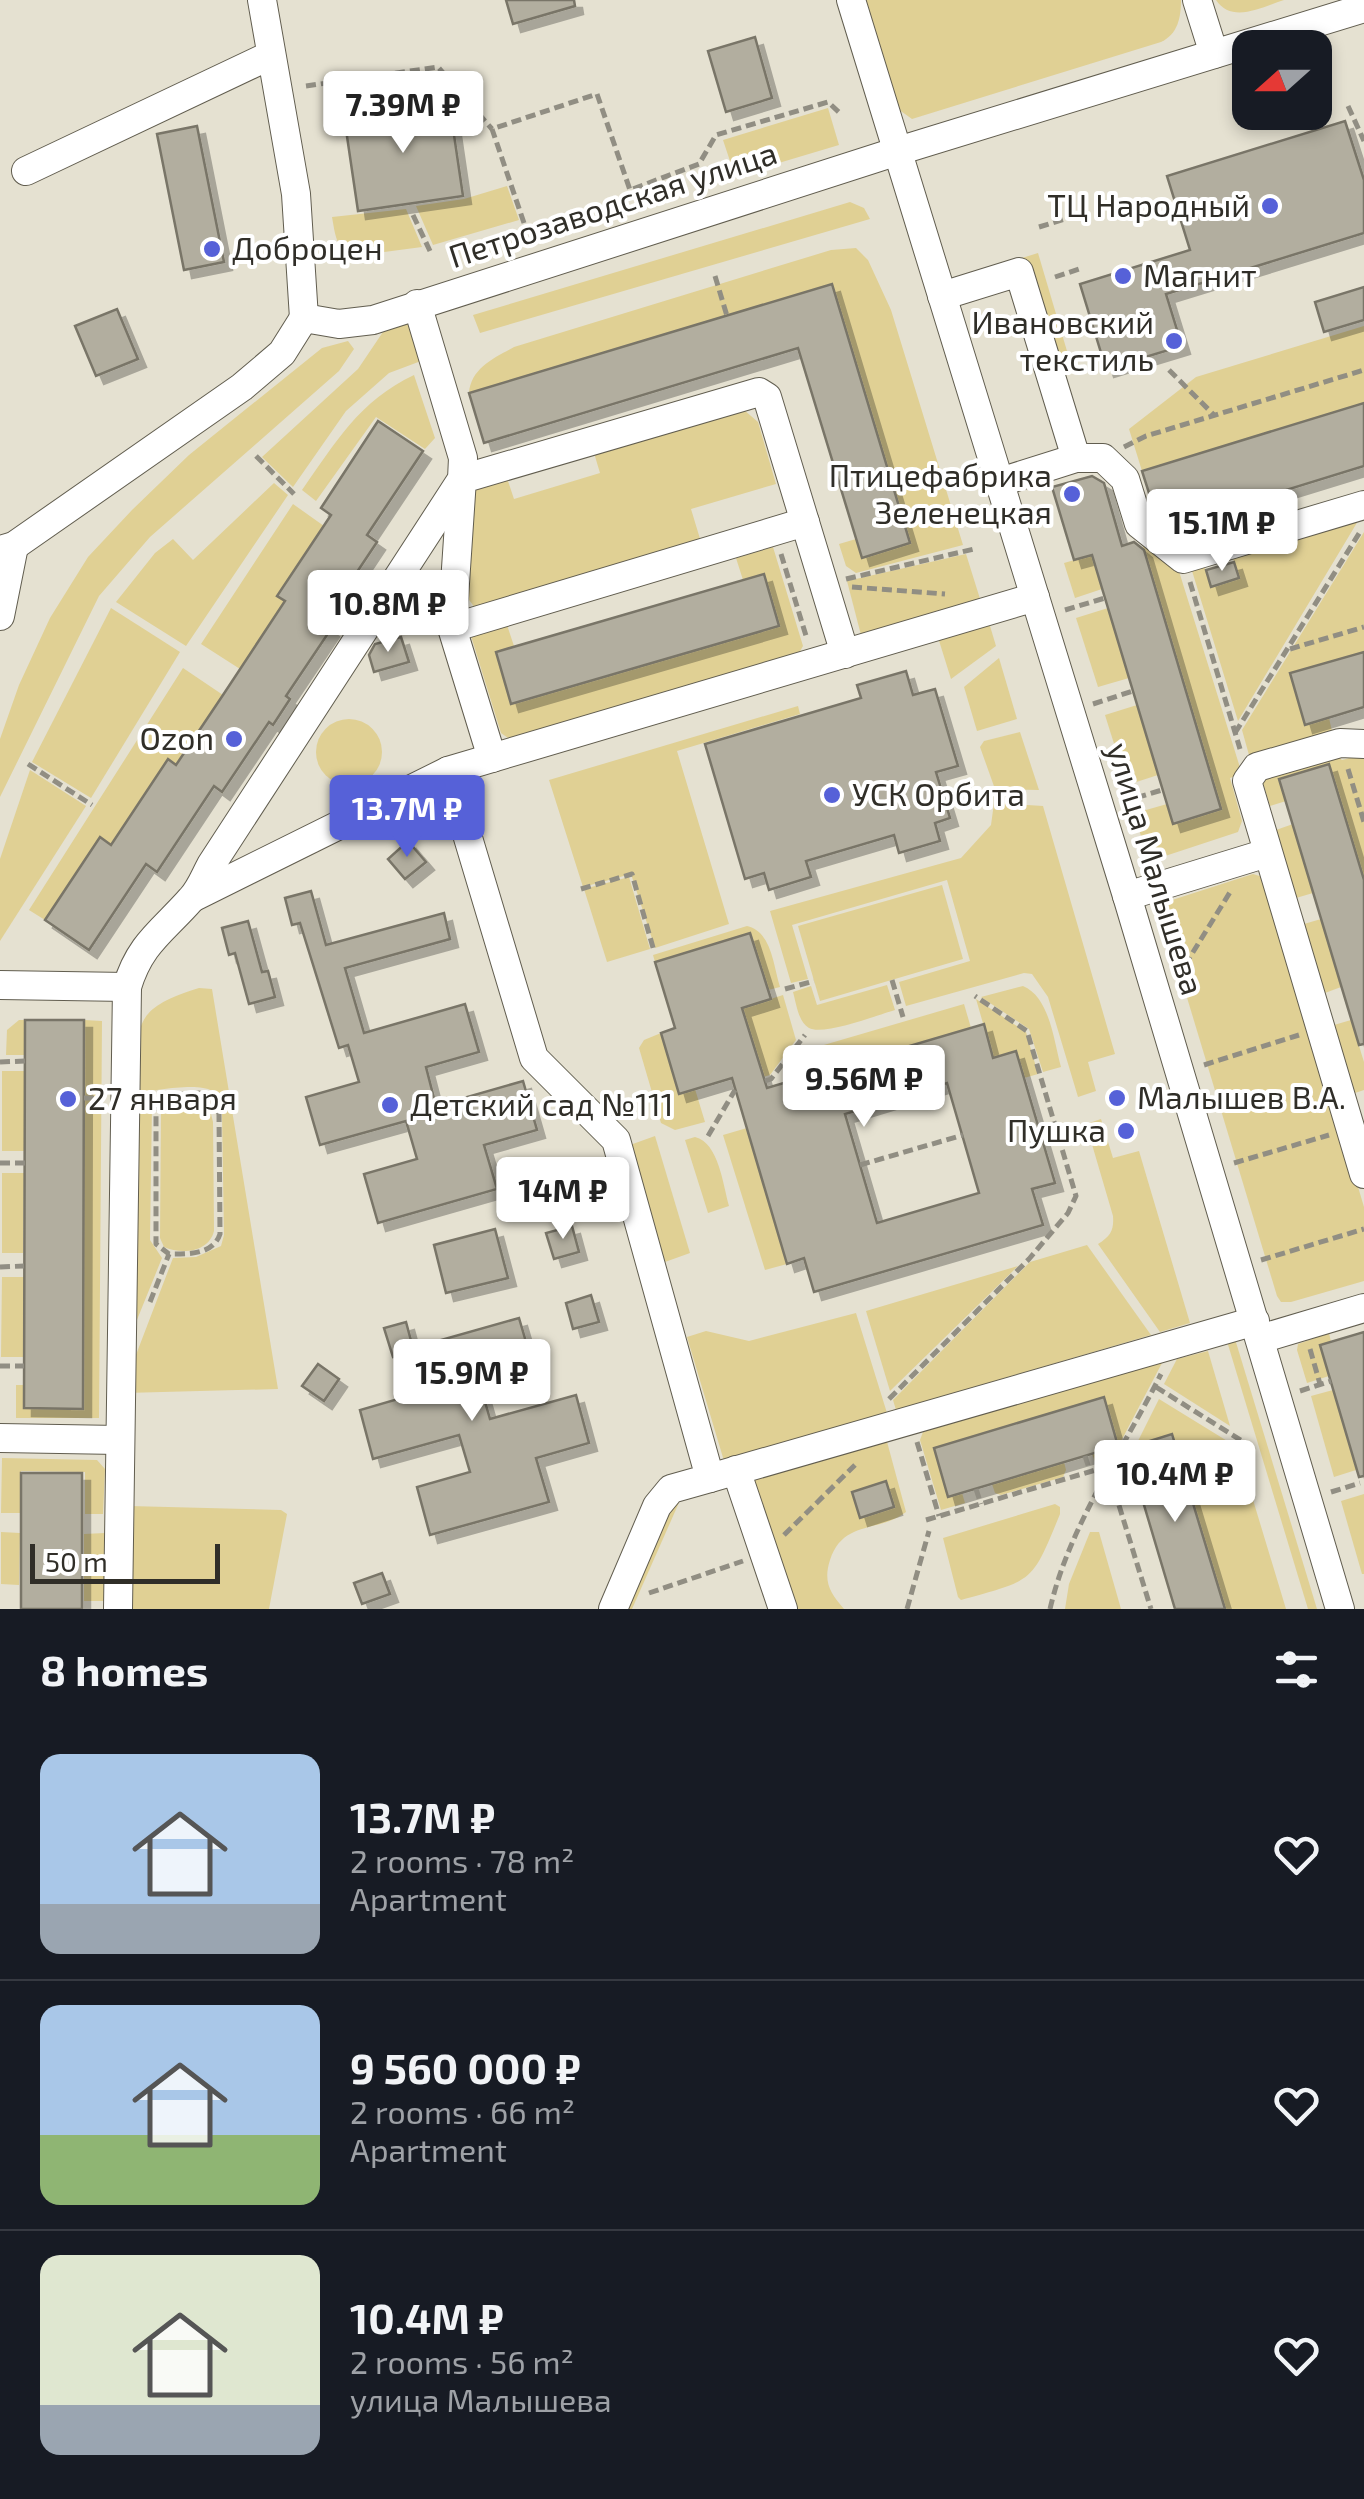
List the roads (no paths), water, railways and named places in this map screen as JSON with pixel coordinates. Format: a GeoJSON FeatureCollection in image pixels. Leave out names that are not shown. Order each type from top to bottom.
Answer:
{"type":"FeatureCollection","features":[{"type":"Feature","properties":{"kind":"street"},"geometry":{"type":"LineString","coordinates":[[0,616],[7,548],[242,387],[282,353],[304,318],[296,194],[262,0]]}},
{"type":"Feature","properties":{"kind":"street","name":"улица Малышева"},"geometry":{"type":"LineString","coordinates":[[851,0],[1127,896],[1340,1609]]}},
{"type":"Feature","properties":{"kind":"street"},"geometry":{"type":"LineString","coordinates":[[1197,0],[1214,54]]}},
{"type":"Feature","properties":{"kind":"street","name":"Петрозаводская улица"},"geometry":{"type":"LineString","coordinates":[[304,318],[339,324],[373,320],[898,151],[1364,8]]}},
{"type":"Feature","properties":{"kind":"street"},"geometry":{"type":"LineString","coordinates":[[26,172],[272,55]]}},
{"type":"Feature","properties":{"kind":"street"},"geometry":{"type":"LineString","coordinates":[[942,296],[1019,272],[1090,458],[1125,479],[1139,524],[1183,559],[1364,505]]}},
{"type":"Feature","properties":{"kind":"street"},"geometry":{"type":"LineString","coordinates":[[416,304],[462,458],[452,628],[492,758]]}},
{"type":"Feature","properties":{"kind":"street"},"geometry":{"type":"LineString","coordinates":[[194,896],[210,865],[462,479],[759,392],[767,396],[845,654]]}},
{"type":"Feature","properties":{"kind":"street"},"geometry":{"type":"LineString","coordinates":[[1000,482],[1090,458]]}},
{"type":"Feature","properties":{"kind":"street"},"geometry":{"type":"LineString","coordinates":[[452,628],[805,522]]}},
{"type":"Feature","properties":{"kind":"street"},"geometry":{"type":"LineString","coordinates":[[118,1609],[127,987],[134,962],[153,935],[194,896],[448,772],[1036,597]]}},
{"type":"Feature","properties":{"kind":"street"},"geometry":{"type":"LineString","coordinates":[[1352,743],[1257,767],[1247,782],[1259,855],[1320,1028],[1364,1174]]}},
{"type":"Feature","properties":{"kind":"street"},"geometry":{"type":"LineString","coordinates":[[448,772],[534,1058],[616,1140],[723,1474],[784,1609]]}},
{"type":"Feature","properties":{"kind":"street"},"geometry":{"type":"LineString","coordinates":[[1127,896],[1259,855]]}},
{"type":"Feature","properties":{"kind":"street"},"geometry":{"type":"LineString","coordinates":[[0,985],[127,987]]}},
{"type":"Feature","properties":{"kind":"street"},"geometry":{"type":"LineString","coordinates":[[613,1609],[657,1506],[671,1489],[1176,1344],[1364,1308]]}},
{"type":"Feature","properties":{"kind":"street"},"geometry":{"type":"LineString","coordinates":[[0,1438],[119,1440]]}},
{"type":"Feature","properties":{"kind":"place","name":"ТЦ Народный"},"geometry":{"type":"Point","coordinates":[1270,206]}},
{"type":"Feature","properties":{"kind":"place","name":"Доброцен"},"geometry":{"type":"Point","coordinates":[212,249]}},
{"type":"Feature","properties":{"kind":"place","name":"Магнит"},"geometry":{"type":"Point","coordinates":[1123,276]}},
{"type":"Feature","properties":{"kind":"place","name":"Ивановский текстиль"},"geometry":{"type":"Point","coordinates":[1174,341]}},
{"type":"Feature","properties":{"kind":"place","name":"Птицефабрика Зеленецкая"},"geometry":{"type":"Point","coordinates":[1072,494]}},
{"type":"Feature","properties":{"kind":"place","name":"Ozon"},"geometry":{"type":"Point","coordinates":[234,739]}},
{"type":"Feature","properties":{"kind":"place","name":"УСК Орбита"},"geometry":{"type":"Point","coordinates":[832,795]}},
{"type":"Feature","properties":{"kind":"place","name":"Малышев В.А."},"geometry":{"type":"Point","coordinates":[1117,1098]}},
{"type":"Feature","properties":{"kind":"place","name":"27 января"},"geometry":{"type":"Point","coordinates":[68,1099]}},
{"type":"Feature","properties":{"kind":"place","name":"Детский сад №111"},"geometry":{"type":"Point","coordinates":[390,1105]}},
{"type":"Feature","properties":{"kind":"place","name":"Пушка"},"geometry":{"type":"Point","coordinates":[1126,1131]}}]}
